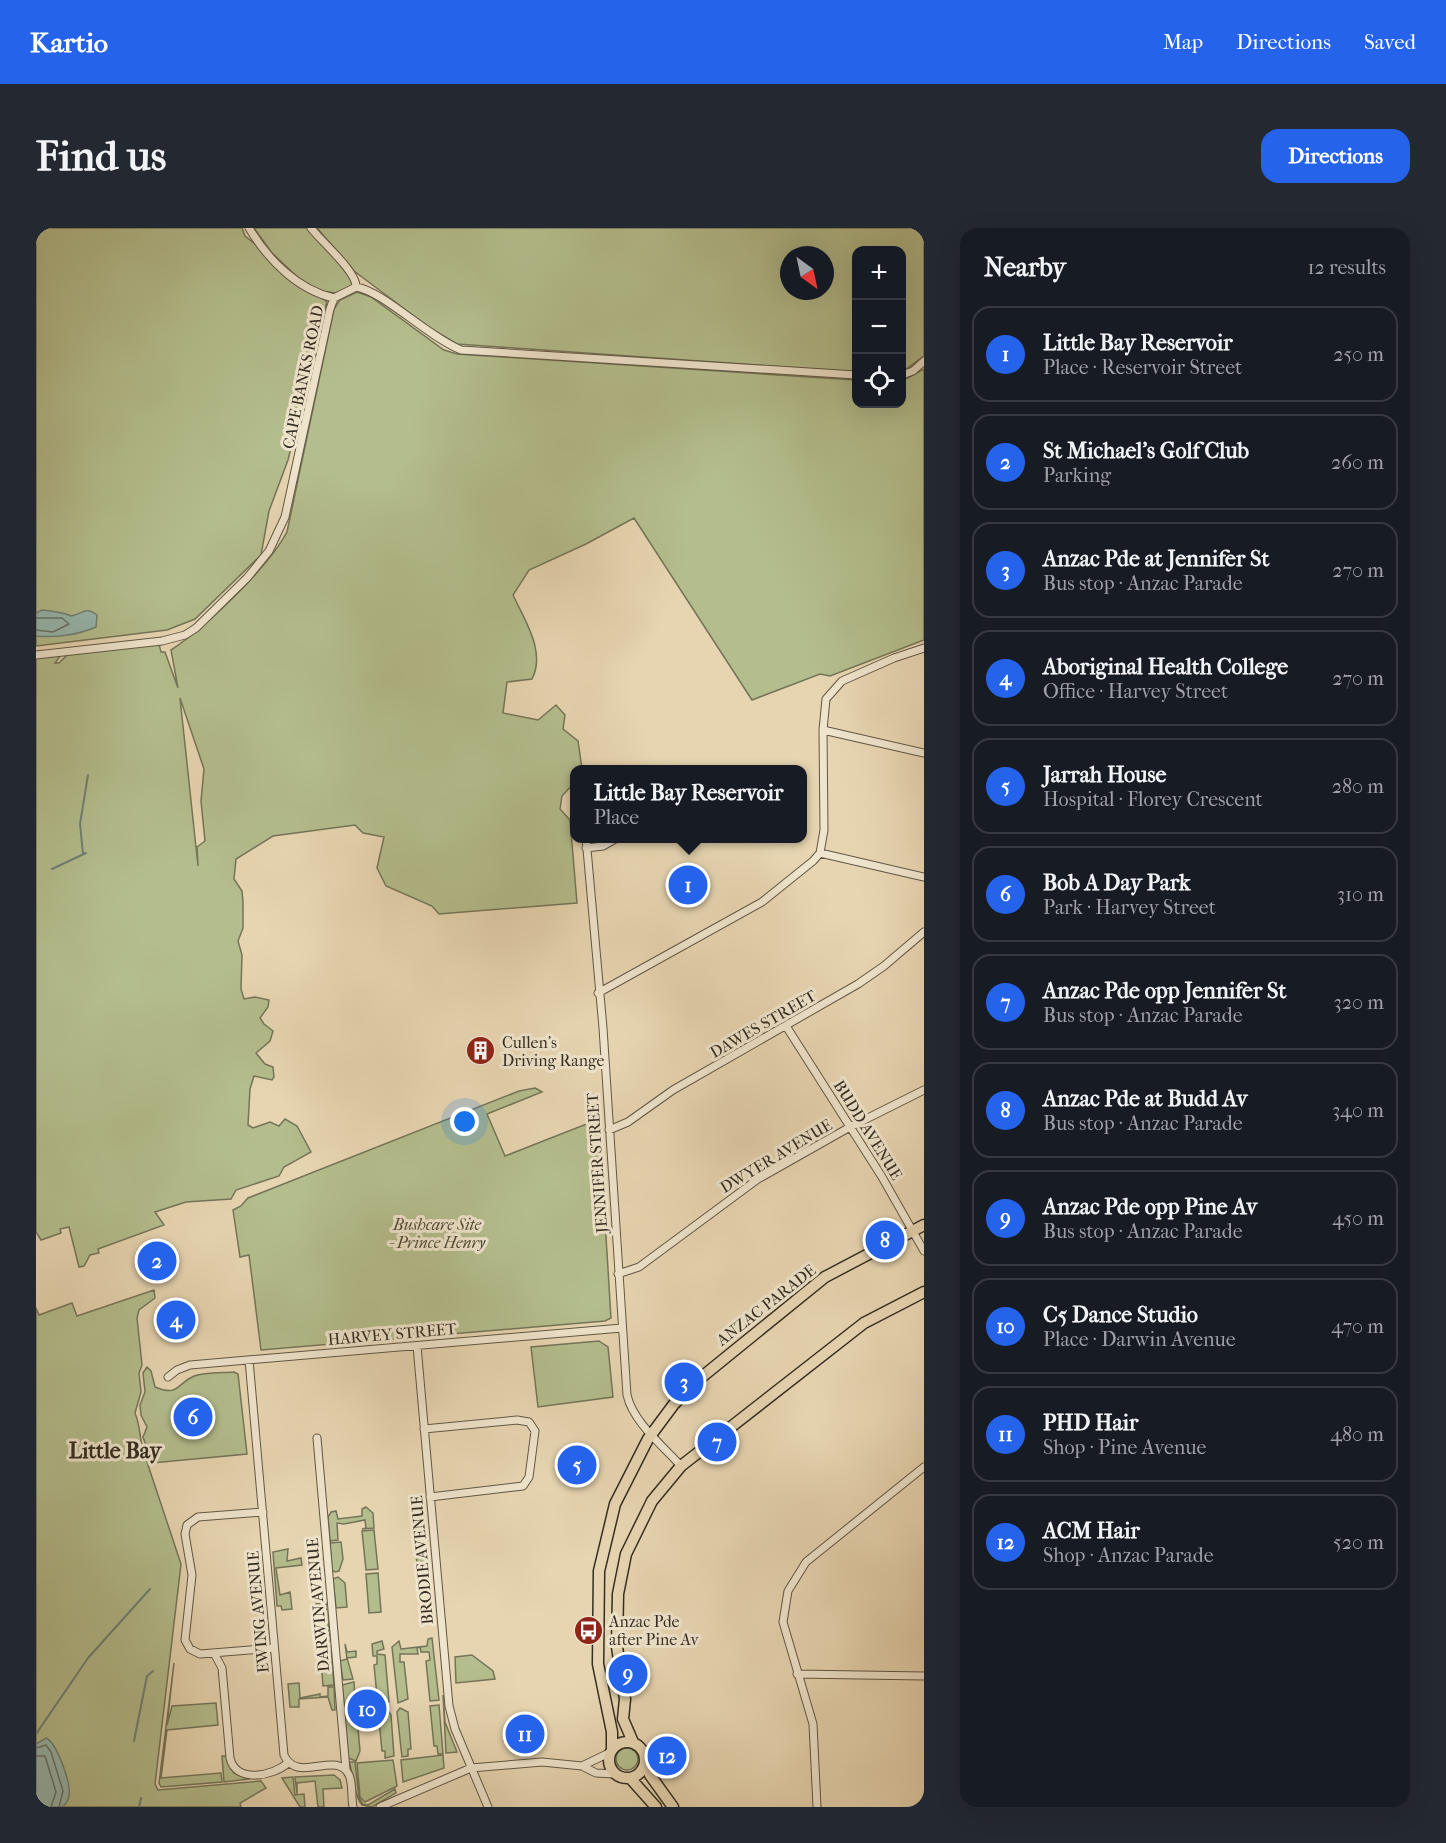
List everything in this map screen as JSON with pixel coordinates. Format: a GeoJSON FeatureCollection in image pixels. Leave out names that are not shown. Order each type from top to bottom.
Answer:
{"type":"FeatureCollection","features":[{"type":"Feature","properties":{"kind":"main road","name":"ANZAC PARADE"},"geometry":{"type":"LineString","coordinates":[[610,1751],[612,1735],[598,1664],[599,1571],[607,1528],[621,1487],[651,1433],[674,1404],[703,1376],[825,1277],[919,1227]]}},
{"type":"Feature","properties":{"kind":"main road"},"geometry":{"type":"LineString","coordinates":[[673,1807],[650,1775],[643,1750],[633,1742],[624,1725],[625,1699],[617,1647],[620,1581],[626,1554],[645,1512],[660,1488],[681,1466],[864,1323],[924,1292]]}},
{"type":"Feature","properties":{"kind":"main road"},"geometry":{"type":"LineString","coordinates":[[633,1742],[621,1742],[610,1751],[609,1764],[614,1774],[630,1778],[656,1807]]}},
{"type":"Feature","properties":{"kind":"main road"},"geometry":{"type":"LineString","coordinates":[[630,1778],[640,1772],[645,1761]]}},
{"type":"Feature","properties":{"kind":"street"},"geometry":{"type":"LineString","coordinates":[[249,228],[269,256],[308,291],[334,298]]}},
{"type":"Feature","properties":{"kind":"street"},"geometry":{"type":"LineString","coordinates":[[311,228],[350,271],[356,287],[371,291],[429,334],[461,350],[852,375]]}},
{"type":"Feature","properties":{"kind":"street","name":"CAPE BANKS ROAD"},"geometry":{"type":"LineString","coordinates":[[36,655],[162,641],[185,635],[199,625],[247,578],[269,551],[285,517],[334,298],[356,287]]}},
{"type":"Feature","properties":{"kind":"street"},"geometry":{"type":"LineString","coordinates":[[906,373],[924,360]]}},
{"type":"Feature","properties":{"kind":"street"},"geometry":{"type":"LineString","coordinates":[[598,993],[762,902],[804,870],[820,853],[824,830],[823,730],[826,699],[842,681],[894,658],[924,648]]}},
{"type":"Feature","properties":{"kind":"street"},"geometry":{"type":"LineString","coordinates":[[823,730],[924,753]]}},
{"type":"Feature","properties":{"kind":"street","name":"JENNIFER STREET"},"geometry":{"type":"LineString","coordinates":[[586,843],[629,1405],[681,1466]]}},
{"type":"Feature","properties":{"kind":"street"},"geometry":{"type":"LineString","coordinates":[[586,848],[608,843]]}},
{"type":"Feature","properties":{"kind":"street"},"geometry":{"type":"LineString","coordinates":[[820,853],[924,877]]}},
{"type":"Feature","properties":{"kind":"street","name":"DAWES STREET"},"geometry":{"type":"LineString","coordinates":[[609,1130],[628,1122],[673,1090],[786,1026],[884,966],[924,932]]}},
{"type":"Feature","properties":{"kind":"street","name":"BUDD AVENUE"},"geometry":{"type":"LineString","coordinates":[[786,1026],[850,1127],[919,1227],[924,1251]]}},
{"type":"Feature","properties":{"kind":"street","name":"DWYER AVENUE"},"geometry":{"type":"LineString","coordinates":[[618,1274],[639,1267],[758,1179],[850,1127],[924,1090]]}},
{"type":"Feature","properties":{"kind":"street","name":"HARVEY STREET"},"geometry":{"type":"LineString","coordinates":[[168,1377],[188,1366],[622,1328]]}},
{"type":"Feature","properties":{"kind":"street","name":"BRODIE AVENUE"},"geometry":{"type":"LineString","coordinates":[[417,1346],[449,1706],[471,1768],[488,1807]]}},
{"type":"Feature","properties":{"kind":"street","name":"EWING AVENUE"},"geometry":{"type":"LineString","coordinates":[[249,1360],[283,1752],[288,1762]]}},
{"type":"Feature","properties":{"kind":"street"},"geometry":{"type":"LineString","coordinates":[[424,1429],[517,1420],[529,1422],[535,1431],[529,1477],[524,1486],[430,1497]]}},
{"type":"Feature","properties":{"kind":"street","name":"DARWIN AVENUE"},"geometry":{"type":"LineString","coordinates":[[317,1438],[346,1770]]}},
{"type":"Feature","properties":{"kind":"street"},"geometry":{"type":"LineString","coordinates":[[817,1807],[813,1724],[783,1622],[788,1591],[806,1562],[924,1467]]}},
{"type":"Feature","properties":{"kind":"street"},"geometry":{"type":"LineString","coordinates":[[262,1512],[198,1517],[185,1528],[192,1575],[185,1640],[195,1653],[274,1648]]}},
{"type":"Feature","properties":{"kind":"street"},"geometry":{"type":"LineString","coordinates":[[214,1653],[222,1668],[232,1767],[240,1773],[250,1774],[276,1771],[288,1762],[299,1768],[334,1765],[346,1770],[350,1777],[353,1807]]}},
{"type":"Feature","properties":{"kind":"street"},"geometry":{"type":"LineString","coordinates":[[797,1674],[924,1676]]}},
{"type":"Feature","properties":{"kind":"street"},"geometry":{"type":"LineString","coordinates":[[582,1766],[610,1751]]}},
{"type":"Feature","properties":{"kind":"street"},"geometry":{"type":"LineString","coordinates":[[380,1807],[471,1768],[542,1762],[582,1766],[598,1773],[614,1774]]}},
{"type":"Feature","properties":{"kind":"green space"},"geometry":{"type":"Polygon","coordinates":[[[36,228],[242,228],[245,236],[308,287],[272,253],[254,228],[308,228],[354,280],[354,285],[336,293],[312,290],[327,302],[288,460],[269,511],[261,555],[195,619],[167,630],[36,646],[36,228]]]}},
{"type":"Feature","properties":{"kind":"green space"},"geometry":{"type":"Polygon","coordinates":[[[317,228],[924,228],[924,356],[906,369],[906,246],[852,246],[852,372],[457,344],[430,328],[354,271],[317,228]]]}},
{"type":"Feature","properties":{"kind":"green space"},"geometry":{"type":"Polygon","coordinates":[[[357,292],[371,297],[444,350],[457,354],[852,380],[852,408],[906,408],[906,379],[924,369],[924,640],[830,676],[820,674],[752,700],[634,518],[586,544],[529,570],[513,595],[532,637],[537,658],[536,669],[532,679],[507,682],[503,713],[538,720],[556,705],[565,715],[563,729],[578,741],[581,765],[570,765],[570,787],[562,796],[560,809],[570,820],[570,843],[572,843],[577,903],[439,914],[432,906],[386,886],[377,868],[384,837],[363,833],[355,825],[273,836],[236,859],[234,879],[242,891],[243,902],[243,928],[238,941],[242,955],[241,989],[244,999],[255,997],[269,1000],[268,1007],[260,1018],[273,1031],[270,1041],[256,1053],[265,1064],[273,1067],[274,1077],[272,1080],[254,1076],[250,1089],[248,1125],[253,1128],[270,1122],[279,1126],[285,1119],[297,1126],[311,1152],[284,1167],[279,1176],[236,1190],[231,1199],[186,1202],[155,1212],[164,1225],[98,1249],[99,1253],[90,1255],[84,1266],[79,1267],[69,1227],[60,1229],[61,1233],[41,1240],[36,1232],[36,658],[61,655],[55,663],[59,663],[68,654],[159,644],[161,652],[165,652],[178,688],[171,650],[201,627],[251,580],[287,532],[334,309],[340,300],[357,292]],[[180,698],[198,866],[197,847],[205,841],[201,801],[204,769],[180,698]]]}},
{"type":"Feature","properties":{"kind":"green space","name":"Bushcare Site - Prince Henry"},"geometry":{"type":"Polygon","coordinates":[[[535,1088],[542,1092],[487,1114],[505,1156],[594,1121],[599,1123],[611,1318],[605,1321],[261,1350],[249,1255],[240,1257],[233,1210],[241,1206],[248,1198],[519,1091],[535,1088]]]}},
{"type":"Feature","properties":{"kind":"green space"},"geometry":{"type":"Polygon","coordinates":[[[154,1290],[155,1298],[139,1310],[137,1318],[142,1365],[139,1373],[141,1392],[135,1413],[144,1453],[181,1564],[155,1784],[158,1790],[261,1781],[266,1788],[240,1803],[241,1807],[36,1807],[36,1308],[39,1315],[72,1303],[77,1316],[154,1290]]]}},
{"type":"Feature","properties":{"kind":"green space"},"geometry":{"type":"Polygon","coordinates":[[[599,1341],[608,1347],[613,1397],[538,1407],[531,1347],[599,1341]]]}},
{"type":"Feature","properties":{"kind":"green space"},"geometry":{"type":"Polygon","coordinates":[[[147,1367],[151,1371],[155,1387],[169,1391],[198,1375],[234,1372],[238,1374],[247,1454],[152,1463],[143,1437],[147,1427],[141,1415],[140,1405],[145,1392],[143,1373],[147,1367]]]}},
{"type":"Feature","properties":{"kind":"green space"},"geometry":{"type":"Polygon","coordinates":[[[366,1507],[373,1513],[374,1528],[362,1529],[366,1528],[365,1520],[337,1523],[338,1540],[330,1541],[328,1517],[331,1512],[336,1511],[338,1519],[362,1516],[362,1509],[366,1507]]]}},
{"type":"Feature","properties":{"kind":"green space"},"geometry":{"type":"Polygon","coordinates":[[[423,1525],[427,1564],[417,1565],[414,1526],[423,1525]]]}},
{"type":"Feature","properties":{"kind":"green space"},"geometry":{"type":"Polygon","coordinates":[[[374,1530],[378,1569],[366,1570],[362,1531],[374,1530]]]}},
{"type":"Feature","properties":{"kind":"green space"},"geometry":{"type":"Polygon","coordinates":[[[341,1542],[343,1559],[339,1571],[335,1572],[332,1570],[330,1543],[341,1542]]]}},
{"type":"Feature","properties":{"kind":"green space"},"geometry":{"type":"Polygon","coordinates":[[[288,1549],[287,1561],[301,1558],[302,1565],[276,1568],[280,1595],[290,1592],[292,1609],[282,1610],[281,1606],[277,1606],[273,1552],[288,1549]]]}},
{"type":"Feature","properties":{"kind":"green space"},"geometry":{"type":"Polygon","coordinates":[[[378,1573],[381,1612],[369,1613],[366,1574],[378,1573]]]}},
{"type":"Feature","properties":{"kind":"green space"},"geometry":{"type":"Polygon","coordinates":[[[338,1577],[345,1583],[347,1607],[336,1608],[333,1579],[338,1577]]]}},
{"type":"Feature","properties":{"kind":"green space"},"geometry":{"type":"Polygon","coordinates":[[[326,1603],[330,1641],[319,1642],[316,1604],[326,1603]]]}},
{"type":"Feature","properties":{"kind":"green space"},"geometry":{"type":"Polygon","coordinates":[[[432,1638],[439,1700],[430,1701],[426,1661],[430,1660],[429,1652],[421,1652],[420,1647],[417,1648],[418,1654],[400,1654],[400,1662],[404,1662],[408,1699],[398,1703],[392,1647],[399,1641],[401,1649],[427,1646],[428,1639],[432,1638]]]}},
{"type":"Feature","properties":{"kind":"green space"},"geometry":{"type":"Polygon","coordinates":[[[382,1641],[384,1649],[377,1651],[377,1654],[385,1655],[389,1702],[378,1706],[374,1665],[377,1664],[377,1656],[373,1656],[372,1644],[382,1641]]]}},
{"type":"Feature","properties":{"kind":"green space"},"geometry":{"type":"Polygon","coordinates":[[[345,1644],[347,1652],[356,1651],[356,1657],[347,1658],[353,1679],[343,1680],[340,1661],[347,1659],[345,1644]]]}},
{"type":"Feature","properties":{"kind":"green space"},"geometry":{"type":"Polygon","coordinates":[[[331,1646],[334,1685],[323,1686],[320,1647],[331,1646]]]}},
{"type":"Feature","properties":{"kind":"green space"},"geometry":{"type":"Polygon","coordinates":[[[472,1655],[493,1671],[495,1679],[456,1683],[455,1657],[472,1655]]]}},
{"type":"Feature","properties":{"kind":"green space"},"geometry":{"type":"Polygon","coordinates":[[[174,1663],[167,1725],[172,1706],[216,1703],[218,1725],[167,1730],[161,1778],[221,1773],[222,1782],[161,1787],[159,1783],[174,1663]]]}},
{"type":"Feature","properties":{"kind":"green space"},"geometry":{"type":"Polygon","coordinates":[[[354,1682],[355,1702],[348,1708],[344,1704],[342,1685],[354,1682]]]}},
{"type":"Feature","properties":{"kind":"green space"},"geometry":{"type":"Polygon","coordinates":[[[299,1683],[300,1698],[320,1694],[320,1697],[328,1696],[328,1687],[334,1687],[335,1710],[332,1710],[328,1697],[299,1699],[299,1707],[290,1707],[288,1684],[299,1683]]]}},
{"type":"Feature","properties":{"kind":"green space"},"geometry":{"type":"Polygon","coordinates":[[[443,1695],[445,1722],[457,1752],[446,1753],[443,1695]]]}},
{"type":"Feature","properties":{"kind":"green space"},"geometry":{"type":"Polygon","coordinates":[[[439,1705],[443,1754],[438,1754],[437,1746],[434,1746],[430,1706],[439,1705]]]}},
{"type":"Feature","properties":{"kind":"green space"},"geometry":{"type":"Polygon","coordinates":[[[400,1708],[408,1712],[411,1749],[408,1749],[408,1756],[402,1757],[397,1712],[400,1708]]]}},
{"type":"Feature","properties":{"kind":"green space"},"geometry":{"type":"Polygon","coordinates":[[[387,1709],[391,1715],[394,1756],[385,1758],[385,1751],[382,1751],[378,1710],[387,1709]]]}},
{"type":"Feature","properties":{"kind":"green space"},"geometry":{"type":"Polygon","coordinates":[[[350,1713],[357,1718],[360,1751],[356,1761],[348,1758],[345,1717],[350,1713]]]}},
{"type":"Feature","properties":{"kind":"green space"},"geometry":{"type":"Polygon","coordinates":[[[627,1748],[635,1751],[638,1759],[635,1767],[627,1770],[619,1767],[616,1759],[619,1751],[627,1748]]]}},
{"type":"Feature","properties":{"kind":"green space"},"geometry":{"type":"Polygon","coordinates":[[[443,1755],[444,1768],[403,1782],[401,1760],[443,1755]]]}},
{"type":"Feature","properties":{"kind":"green space"},"geometry":{"type":"Polygon","coordinates":[[[222,1756],[226,1756],[234,1773],[249,1777],[249,1779],[224,1782],[222,1756]]]}},
{"type":"Feature","properties":{"kind":"green space"},"geometry":{"type":"Polygon","coordinates":[[[393,1760],[397,1786],[365,1802],[360,1797],[357,1763],[393,1760]]]}},
{"type":"Feature","properties":{"kind":"green space"},"geometry":{"type":"Polygon","coordinates":[[[349,1762],[355,1762],[359,1798],[363,1804],[368,1805],[395,1789],[396,1793],[372,1807],[362,1805],[357,1795],[349,1762]]]}},
{"type":"Feature","properties":{"kind":"green space"},"geometry":{"type":"Polygon","coordinates":[[[334,1775],[340,1780],[342,1788],[323,1789],[324,1807],[318,1807],[315,1781],[297,1783],[297,1794],[295,1777],[334,1775]]]}},
{"type":"Feature","properties":{"kind":"green space"},"geometry":{"type":"Polygon","coordinates":[[[293,1777],[295,1795],[304,1794],[305,1807],[300,1807],[282,1778],[293,1777]]]}},
{"type":"Feature","properties":{"kind":"water"},"geometry":{"type":"Polygon","coordinates":[[[42,610],[71,616],[90,611],[97,615],[96,627],[66,635],[36,636],[36,613],[42,610]]]}},
{"type":"Feature","properties":{"kind":"water"},"geometry":{"type":"Polygon","coordinates":[[[46,1738],[59,1755],[68,1782],[68,1799],[62,1807],[36,1807],[36,1744],[46,1738]]]}},
{"type":"Feature","properties":{"kind":"waterway"},"geometry":{"type":"LineString","coordinates":[[83,854],[80,824],[88,775]]}},
{"type":"Feature","properties":{"kind":"waterway"},"geometry":{"type":"LineString","coordinates":[[52,869],[86,853]]}},
{"type":"Feature","properties":{"kind":"waterway"},"geometry":{"type":"LineString","coordinates":[[36,1734],[88,1658],[150,1589]]}},
{"type":"Feature","properties":{"kind":"waterway"},"geometry":{"type":"LineString","coordinates":[[134,1741],[147,1676],[153,1671]]}},
{"type":"Feature","properties":{"kind":"waterway"},"geometry":{"type":"LineString","coordinates":[[139,1807],[141,1798]]}},
{"type":"Feature","properties":{"kind":"place","name":"Little Bay Reservoir"},"geometry":{"type":"Point","coordinates":[688,885]}},
{"type":"Feature","properties":{"kind":"place","name":"Cullen's Driving Range"},"geometry":{"type":"Point","coordinates":[481,1051]}},
{"type":"Feature","properties":{"kind":"place","name":"Anzac Pde at Budd Av"},"geometry":{"type":"Point","coordinates":[885,1240]}},
{"type":"Feature","properties":{"kind":"place","name":"St Michael's Golf Club"},"geometry":{"type":"Point","coordinates":[157,1261]}},
{"type":"Feature","properties":{"kind":"place","name":"Aboriginal Health College"},"geometry":{"type":"Point","coordinates":[176,1320]}},
{"type":"Feature","properties":{"kind":"place","name":"Anzac Pde at Jennifer St"},"geometry":{"type":"Point","coordinates":[684,1382]}},
{"type":"Feature","properties":{"kind":"place","name":"Bob A Day Park"},"geometry":{"type":"Point","coordinates":[193,1417]}},
{"type":"Feature","properties":{"kind":"place","name":"Anzac Pde opp Jennifer St"},"geometry":{"type":"Point","coordinates":[717,1442]}},
{"type":"Feature","properties":{"kind":"place","name":"Jarrah House"},"geometry":{"type":"Point","coordinates":[577,1465]}},
{"type":"Feature","properties":{"kind":"place","name":"Anzac Pde after Pine Av"},"geometry":{"type":"Point","coordinates":[588,1630]}},
{"type":"Feature","properties":{"kind":"place","name":"Anzac Pde opp Pine Av"},"geometry":{"type":"Point","coordinates":[628,1674]}},
{"type":"Feature","properties":{"kind":"place","name":"C5 Dance Studio"},"geometry":{"type":"Point","coordinates":[367,1709]}},
{"type":"Feature","properties":{"kind":"place","name":"PHD Hair"},"geometry":{"type":"Point","coordinates":[525,1734]}},
{"type":"Feature","properties":{"kind":"place","name":"ACM Hair"},"geometry":{"type":"Point","coordinates":[667,1756]}},
{"type":"Feature","properties":{"kind":"district","name":"Little Bay"},"geometry":{"type":"Point","coordinates":[115,1451]}}]}
